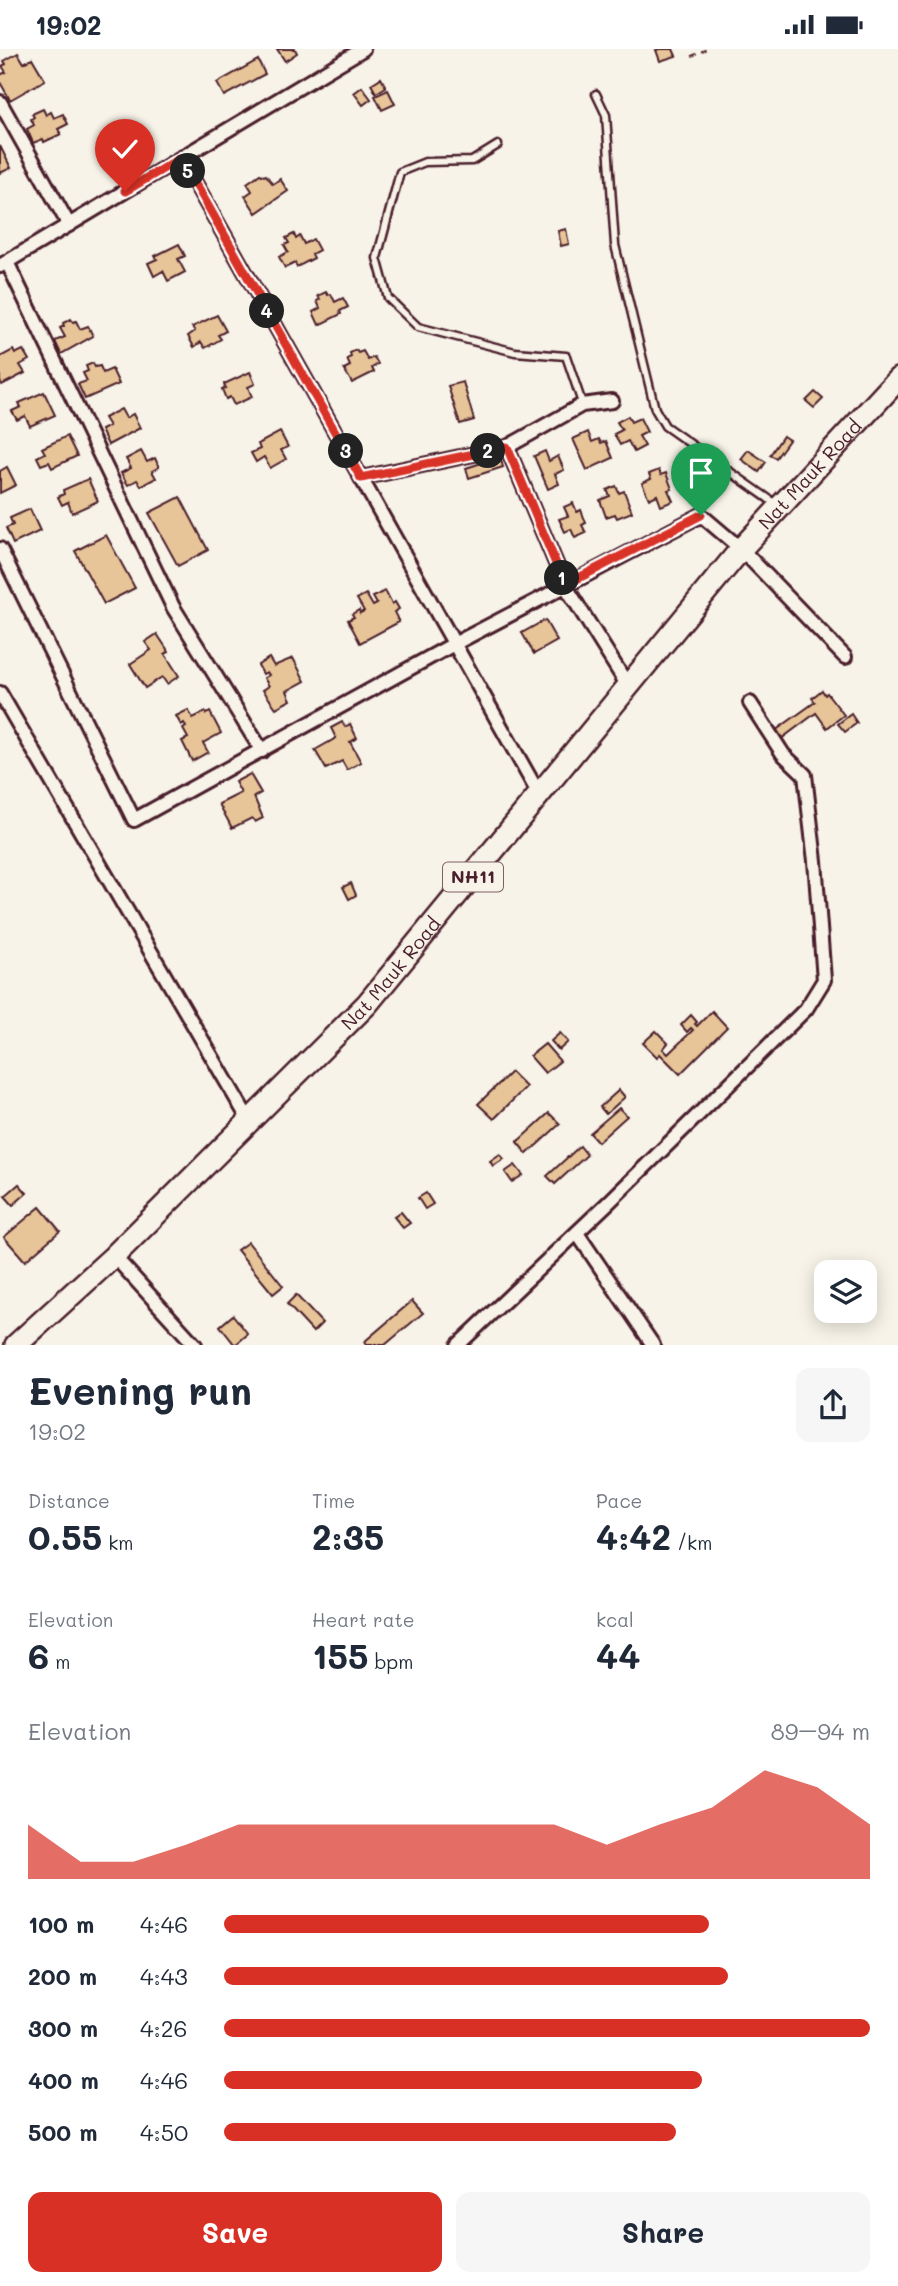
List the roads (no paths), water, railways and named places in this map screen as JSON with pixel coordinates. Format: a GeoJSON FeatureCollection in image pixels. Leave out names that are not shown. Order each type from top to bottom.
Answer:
{"type":"FeatureCollection","features":[{"type":"Feature","properties":{"kind":"highway","name":"Nat Mauk Road"},"geometry":{"type":"LineString","coordinates":[[16,1345],[114,1256],[367,1005],[741,549],[898,379]]}},
{"type":"Feature","properties":{"kind":"street"},"geometry":{"type":"LineString","coordinates":[[262,751],[173,607],[4,264],[363,49]]}},
{"type":"Feature","properties":{"kind":"street"},"geometry":{"type":"LineString","coordinates":[[0,102],[69,225]]}},
{"type":"Feature","properties":{"kind":"street"},"geometry":{"type":"LineString","coordinates":[[181,158],[540,796]]}},
{"type":"Feature","properties":{"kind":"street"},"geometry":{"type":"LineString","coordinates":[[361,478],[507,447],[582,405],[612,401]]}},
{"type":"Feature","properties":{"kind":"street"},"geometry":{"type":"LineString","coordinates":[[507,447],[565,585],[628,686]]}},
{"type":"Feature","properties":{"kind":"street"},"geometry":{"type":"LineString","coordinates":[[0,549],[134,820],[454,644],[701,515],[741,549],[845,657]]}},
{"type":"Feature","properties":{"kind":"street"},"geometry":{"type":"LineString","coordinates":[[0,693],[250,1122]]}},
{"type":"Feature","properties":{"kind":"street"},"geometry":{"type":"LineString","coordinates":[[458,1345],[806,1009],[824,981],[815,861],[804,775],[783,754],[750,703]]}},
{"type":"Feature","properties":{"kind":"street"},"geometry":{"type":"LineString","coordinates":[[577,1233],[653,1345]]}},
{"type":"Feature","properties":{"kind":"street"},"geometry":{"type":"LineString","coordinates":[[114,1256],[195,1345]]}},
{"type":"Feature","properties":{"kind":"lane"},"geometry":{"type":"LineString","coordinates":[[596,94],[606,115],[615,245],[656,409],[665,426],[780,507]]}},
{"type":"Feature","properties":{"kind":"lane"},"geometry":{"type":"LineString","coordinates":[[498,145],[472,161],[425,162],[400,172],[377,258],[388,298],[418,327],[515,352],[566,356],[582,403]]}}]}
